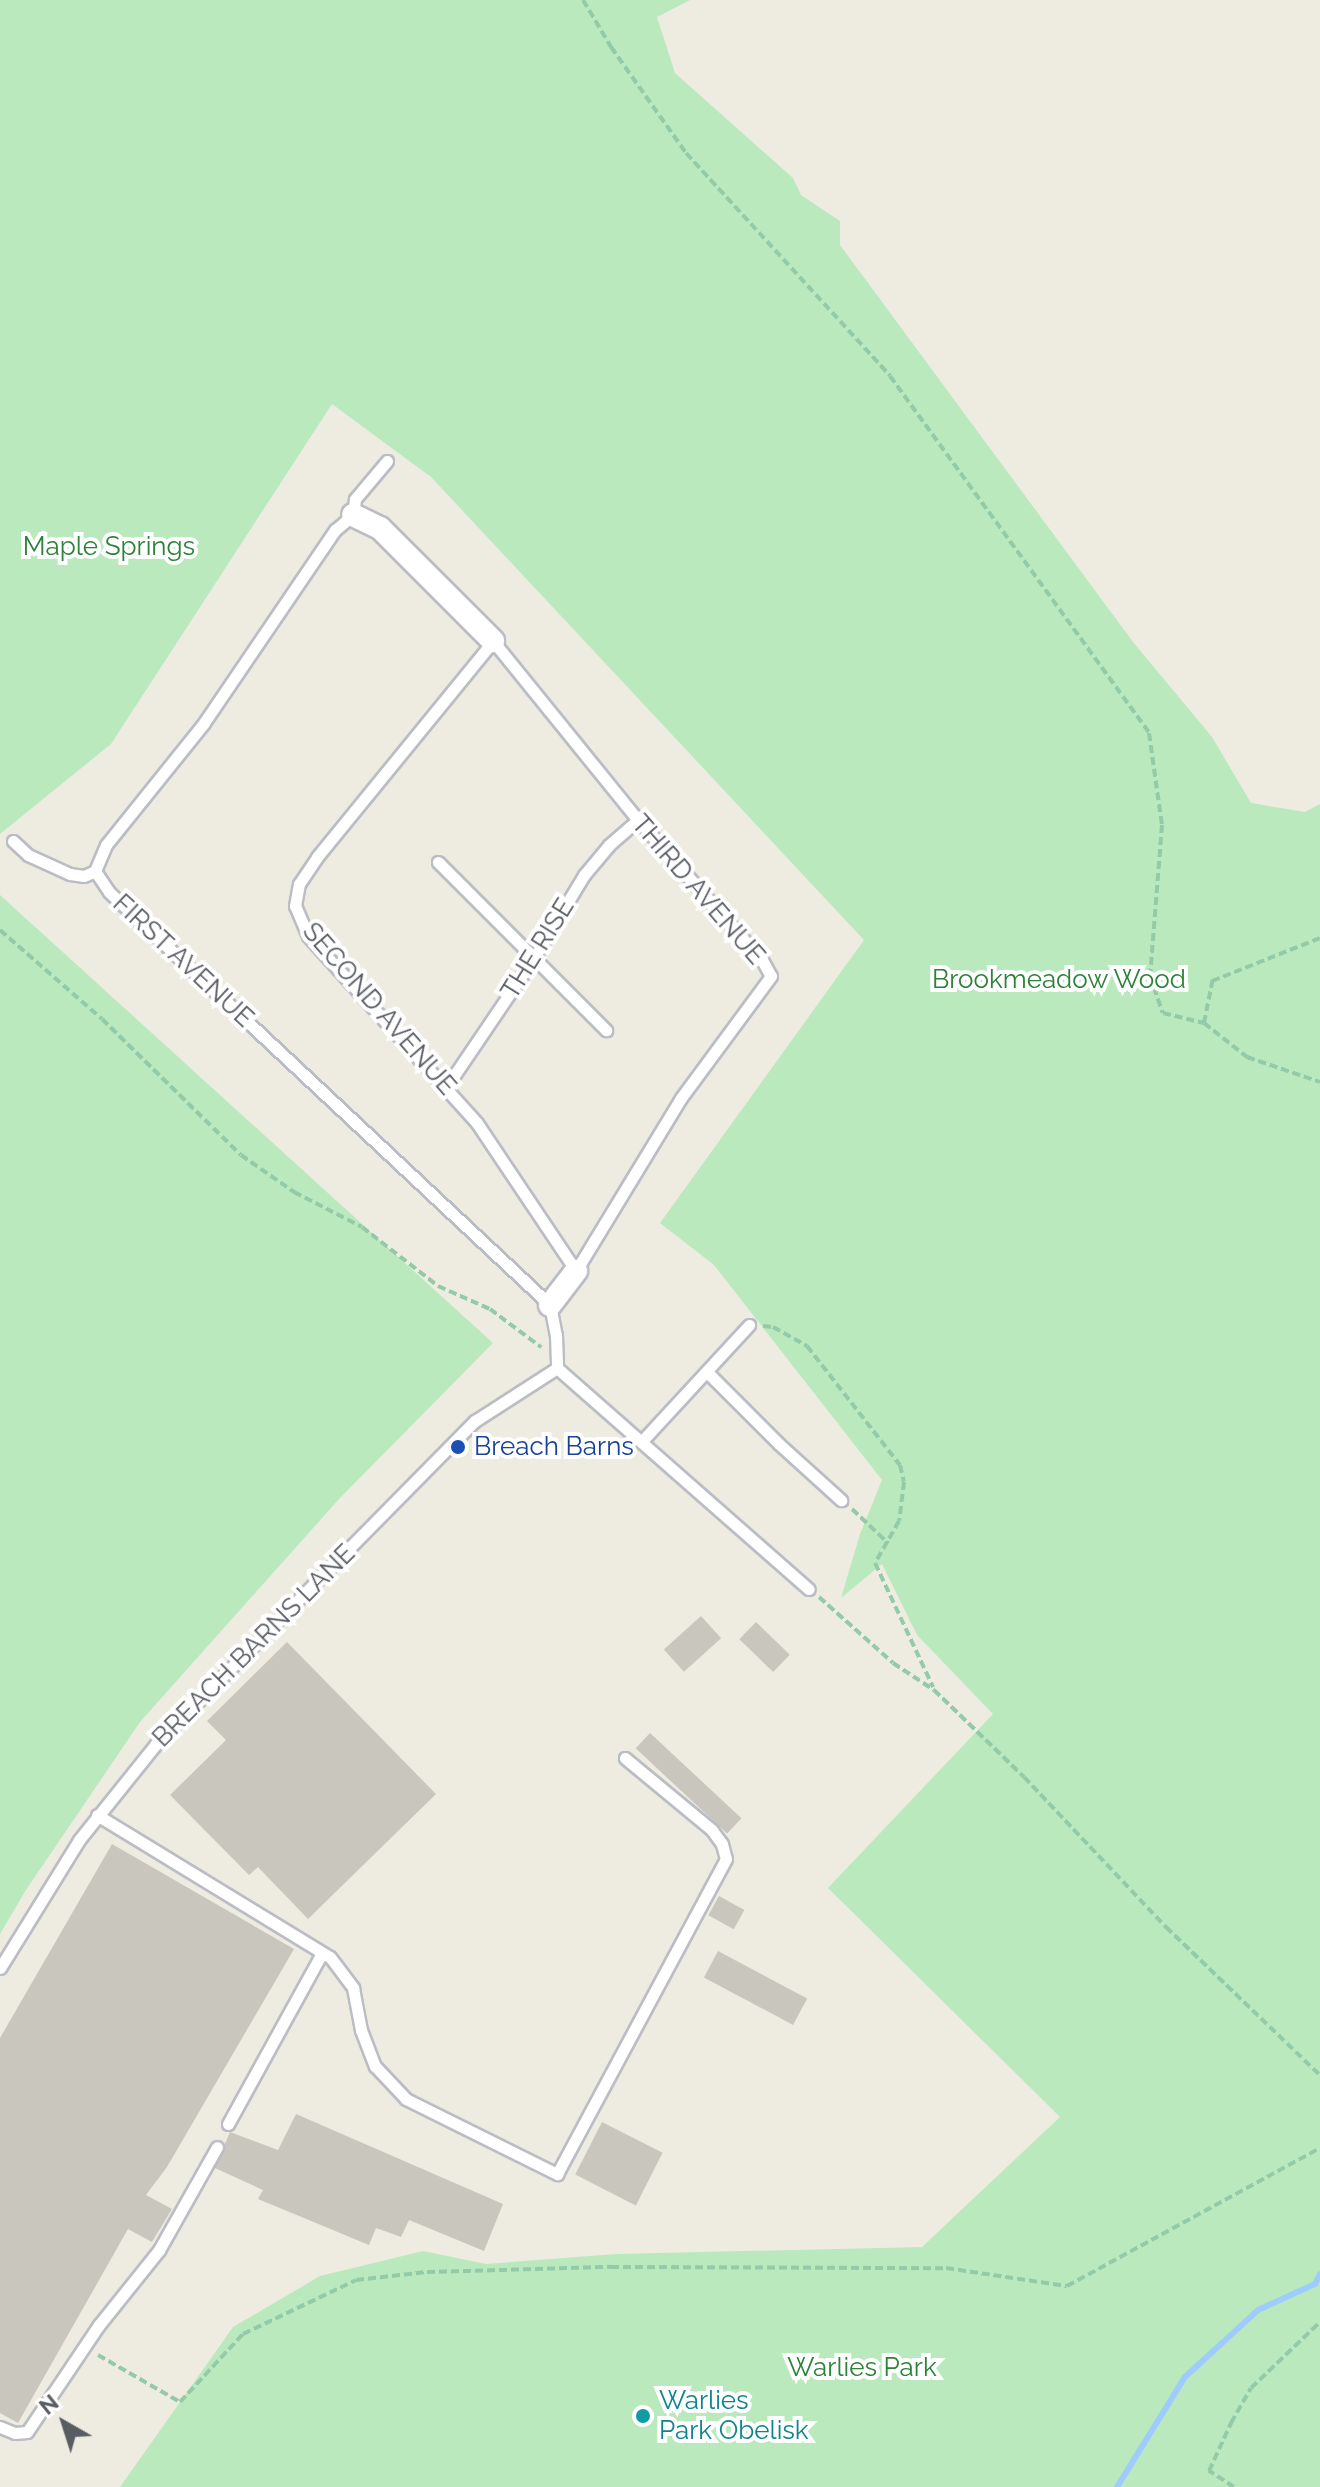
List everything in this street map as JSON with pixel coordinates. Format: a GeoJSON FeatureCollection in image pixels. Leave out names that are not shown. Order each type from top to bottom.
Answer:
{"type":"FeatureCollection","features":[{"type":"Feature","properties":{"kind":"street"},"geometry":{"type":"LineString","coordinates":[[353,515],[380,528],[493,641]]}},
{"type":"Feature","properties":{"kind":"street"},"geometry":{"type":"LineString","coordinates":[[550,1305],[576,1271]]}},
{"type":"Feature","properties":{"kind":"lane","name":"FIRST AVENUE"},"geometry":{"type":"LineString","coordinates":[[387,461],[355,499],[353,515],[335,530],[204,723],[106,845],[95,871],[109,892],[138,920],[550,1305]]}},
{"type":"Feature","properties":{"kind":"lane","name":"THIRD AVENUE"},"geometry":{"type":"LineString","coordinates":[[493,641],[638,820],[762,960],[771,976],[681,1098],[576,1271]]}},
{"type":"Feature","properties":{"kind":"lane","name":"SECOND AVENUE"},"geometry":{"type":"LineString","coordinates":[[493,641],[317,857],[296,894],[295,906],[308,936],[447,1086],[486,1136],[576,1271]]}},
{"type":"Feature","properties":{"kind":"lane","name":"THE RISE"},"geometry":{"type":"LineString","coordinates":[[447,1086],[535,956],[584,875],[609,845],[638,820]]}},
{"type":"Feature","properties":{"kind":"lane"},"geometry":{"type":"LineString","coordinates":[[13,841],[28,855],[70,874],[84,876],[95,871]]}},
{"type":"Feature","properties":{"kind":"lane"},"geometry":{"type":"LineString","coordinates":[[438,862],[606,1030]]}},
{"type":"Feature","properties":{"kind":"lane"},"geometry":{"type":"LineString","coordinates":[[550,1305],[556,1335],[557,1368],[809,1589]]}},
{"type":"Feature","properties":{"kind":"lane"},"geometry":{"type":"LineString","coordinates":[[642,1441],[749,1325]]}},
{"type":"Feature","properties":{"kind":"lane","name":"BREACH BARNS LANE"},"geometry":{"type":"LineString","coordinates":[[0,1968],[97,1815],[156,1744],[475,1421],[557,1368]]}},
{"type":"Feature","properties":{"kind":"lane"},"geometry":{"type":"LineString","coordinates":[[707,1372],[841,1500]]}},
{"type":"Feature","properties":{"kind":"lane"},"geometry":{"type":"LineString","coordinates":[[97,1815],[322,1953],[353,1988],[361,2030],[375,2066],[406,2099],[557,2174],[726,1859],[722,1844],[712,1830],[625,1758]]}},
{"type":"Feature","properties":{"kind":"lane"},"geometry":{"type":"LineString","coordinates":[[228,2124],[322,1953]]}},
{"type":"Feature","properties":{"kind":"lane"},"geometry":{"type":"LineString","coordinates":[[0,2427],[15,2433],[27,2432],[159,2250],[217,2147]]}},
{"type":"Feature","properties":{"kind":"path"},"geometry":{"type":"LineString","coordinates":[[583,0],[611,47],[686,153],[890,376],[1149,733],[1162,825],[1150,976],[1163,1013],[1204,1023],[1247,1057],[1320,1082]]}},
{"type":"Feature","properties":{"kind":"path"},"geometry":{"type":"LineString","coordinates":[[0,930],[102,1019],[241,1155],[294,1192],[362,1227],[438,1286],[490,1309],[517,1333],[544,1349],[557,1368]]}},
{"type":"Feature","properties":{"kind":"path"},"geometry":{"type":"LineString","coordinates":[[1204,1023],[1212,980],[1320,938]]}},
{"type":"Feature","properties":{"kind":"path"},"geometry":{"type":"LineString","coordinates":[[749,1325],[773,1327],[807,1346],[891,1450],[904,1482],[899,1521],[875,1563],[934,1690]]}},
{"type":"Feature","properties":{"kind":"path"},"geometry":{"type":"LineString","coordinates":[[862,1519],[888,1543]]}},
{"type":"Feature","properties":{"kind":"path"},"geometry":{"type":"LineString","coordinates":[[809,1589],[893,1663],[934,1690],[1024,1777],[1166,1927],[1320,2075]]}},
{"type":"Feature","properties":{"kind":"path"},"geometry":{"type":"LineString","coordinates":[[85,2348],[180,2402],[243,2334],[356,2280],[427,2272],[611,2267],[946,2268],[1067,2286],[1320,2148]]}},
{"type":"Feature","properties":{"kind":"path"},"geometry":{"type":"LineString","coordinates":[[1234,2487],[1209,2471],[1231,2423],[1251,2388],[1320,2322]]}},
{"type":"Feature","properties":{"kind":"green space"},"geometry":{"type":"Polygon","coordinates":[[[0,0],[690,0],[657,17],[675,73],[793,178],[801,195],[840,221],[840,245],[1133,642],[1212,737],[1251,803],[1305,812],[1320,804],[1320,2487],[120,2487],[233,2327],[320,2276],[423,2251],[486,2264],[616,2254],[922,2247],[1060,2117],[828,1888],[993,1714],[917,1635],[882,1564],[841,1598],[860,1534],[882,1480],[714,1265],[660,1223],[864,940],[431,477],[332,404],[111,744],[0,834],[0,0]]]}},
{"type":"Feature","properties":{"kind":"green space"},"geometry":{"type":"Polygon","coordinates":[[[0,895],[493,1343],[339,1499],[140,1722],[26,1890],[0,1934],[0,895]]]}},
{"type":"Feature","properties":{"kind":"building"},"geometry":{"type":"Polygon","coordinates":[[[701,1616],[721,1638],[684,1672],[664,1649],[701,1616]]]}},
{"type":"Feature","properties":{"kind":"building"},"geometry":{"type":"Polygon","coordinates":[[[756,1622],[790,1655],[773,1672],[739,1639],[756,1622]]]}},
{"type":"Feature","properties":{"kind":"building"},"geometry":{"type":"Polygon","coordinates":[[[287,1642],[436,1794],[308,1919],[258,1867],[249,1875],[170,1795],[226,1740],[207,1721],[287,1642]]]}},
{"type":"Feature","properties":{"kind":"building"},"geometry":{"type":"Polygon","coordinates":[[[650,1733],[741,1818],[727,1834],[636,1748],[650,1733]]]}},
{"type":"Feature","properties":{"kind":"building"},"geometry":{"type":"Polygon","coordinates":[[[112,1844],[294,1949],[167,2167],[146,2195],[172,2209],[152,2242],[128,2229],[18,2423],[0,2413],[0,2038],[112,1844]]]}},
{"type":"Feature","properties":{"kind":"building"},"geometry":{"type":"Polygon","coordinates":[[[719,1896],[744,1910],[734,1929],[708,1915],[719,1896]]]}},
{"type":"Feature","properties":{"kind":"building"},"geometry":{"type":"Polygon","coordinates":[[[718,1951],[807,1998],[793,2025],[704,1977],[718,1951]]]}},
{"type":"Feature","properties":{"kind":"building"},"geometry":{"type":"Polygon","coordinates":[[[296,2114],[503,2204],[484,2251],[409,2220],[401,2237],[376,2228],[369,2245],[258,2199],[263,2190],[215,2168],[230,2132],[278,2150],[296,2114]]]}},
{"type":"Feature","properties":{"kind":"building"},"geometry":{"type":"Polygon","coordinates":[[[602,2122],[663,2153],[636,2205],[575,2175],[602,2122]]]}},
{"type":"Feature","properties":{"kind":"waterway"},"geometry":{"type":"LineString","coordinates":[[1117,2487],[1185,2377],[1258,2310],[1315,2284],[1320,2274]]}},
{"type":"Feature","properties":{"kind":"place","name":"Breach Barns"},"geometry":{"type":"Point","coordinates":[458,1447]}},
{"type":"Feature","properties":{"kind":"place","name":"Warlies Park Obelisk"},"geometry":{"type":"Point","coordinates":[643,2416]}},
{"type":"Feature","properties":{"kind":"park label","name":"Maple Springs"},"geometry":{"type":"Point","coordinates":[109,547]}},
{"type":"Feature","properties":{"kind":"park label","name":"Brookmeadow Wood"},"geometry":{"type":"Point","coordinates":[1059,980]}},
{"type":"Feature","properties":{"kind":"park label","name":"Warlies Park"},"geometry":{"type":"Point","coordinates":[862,2368]}}]}
